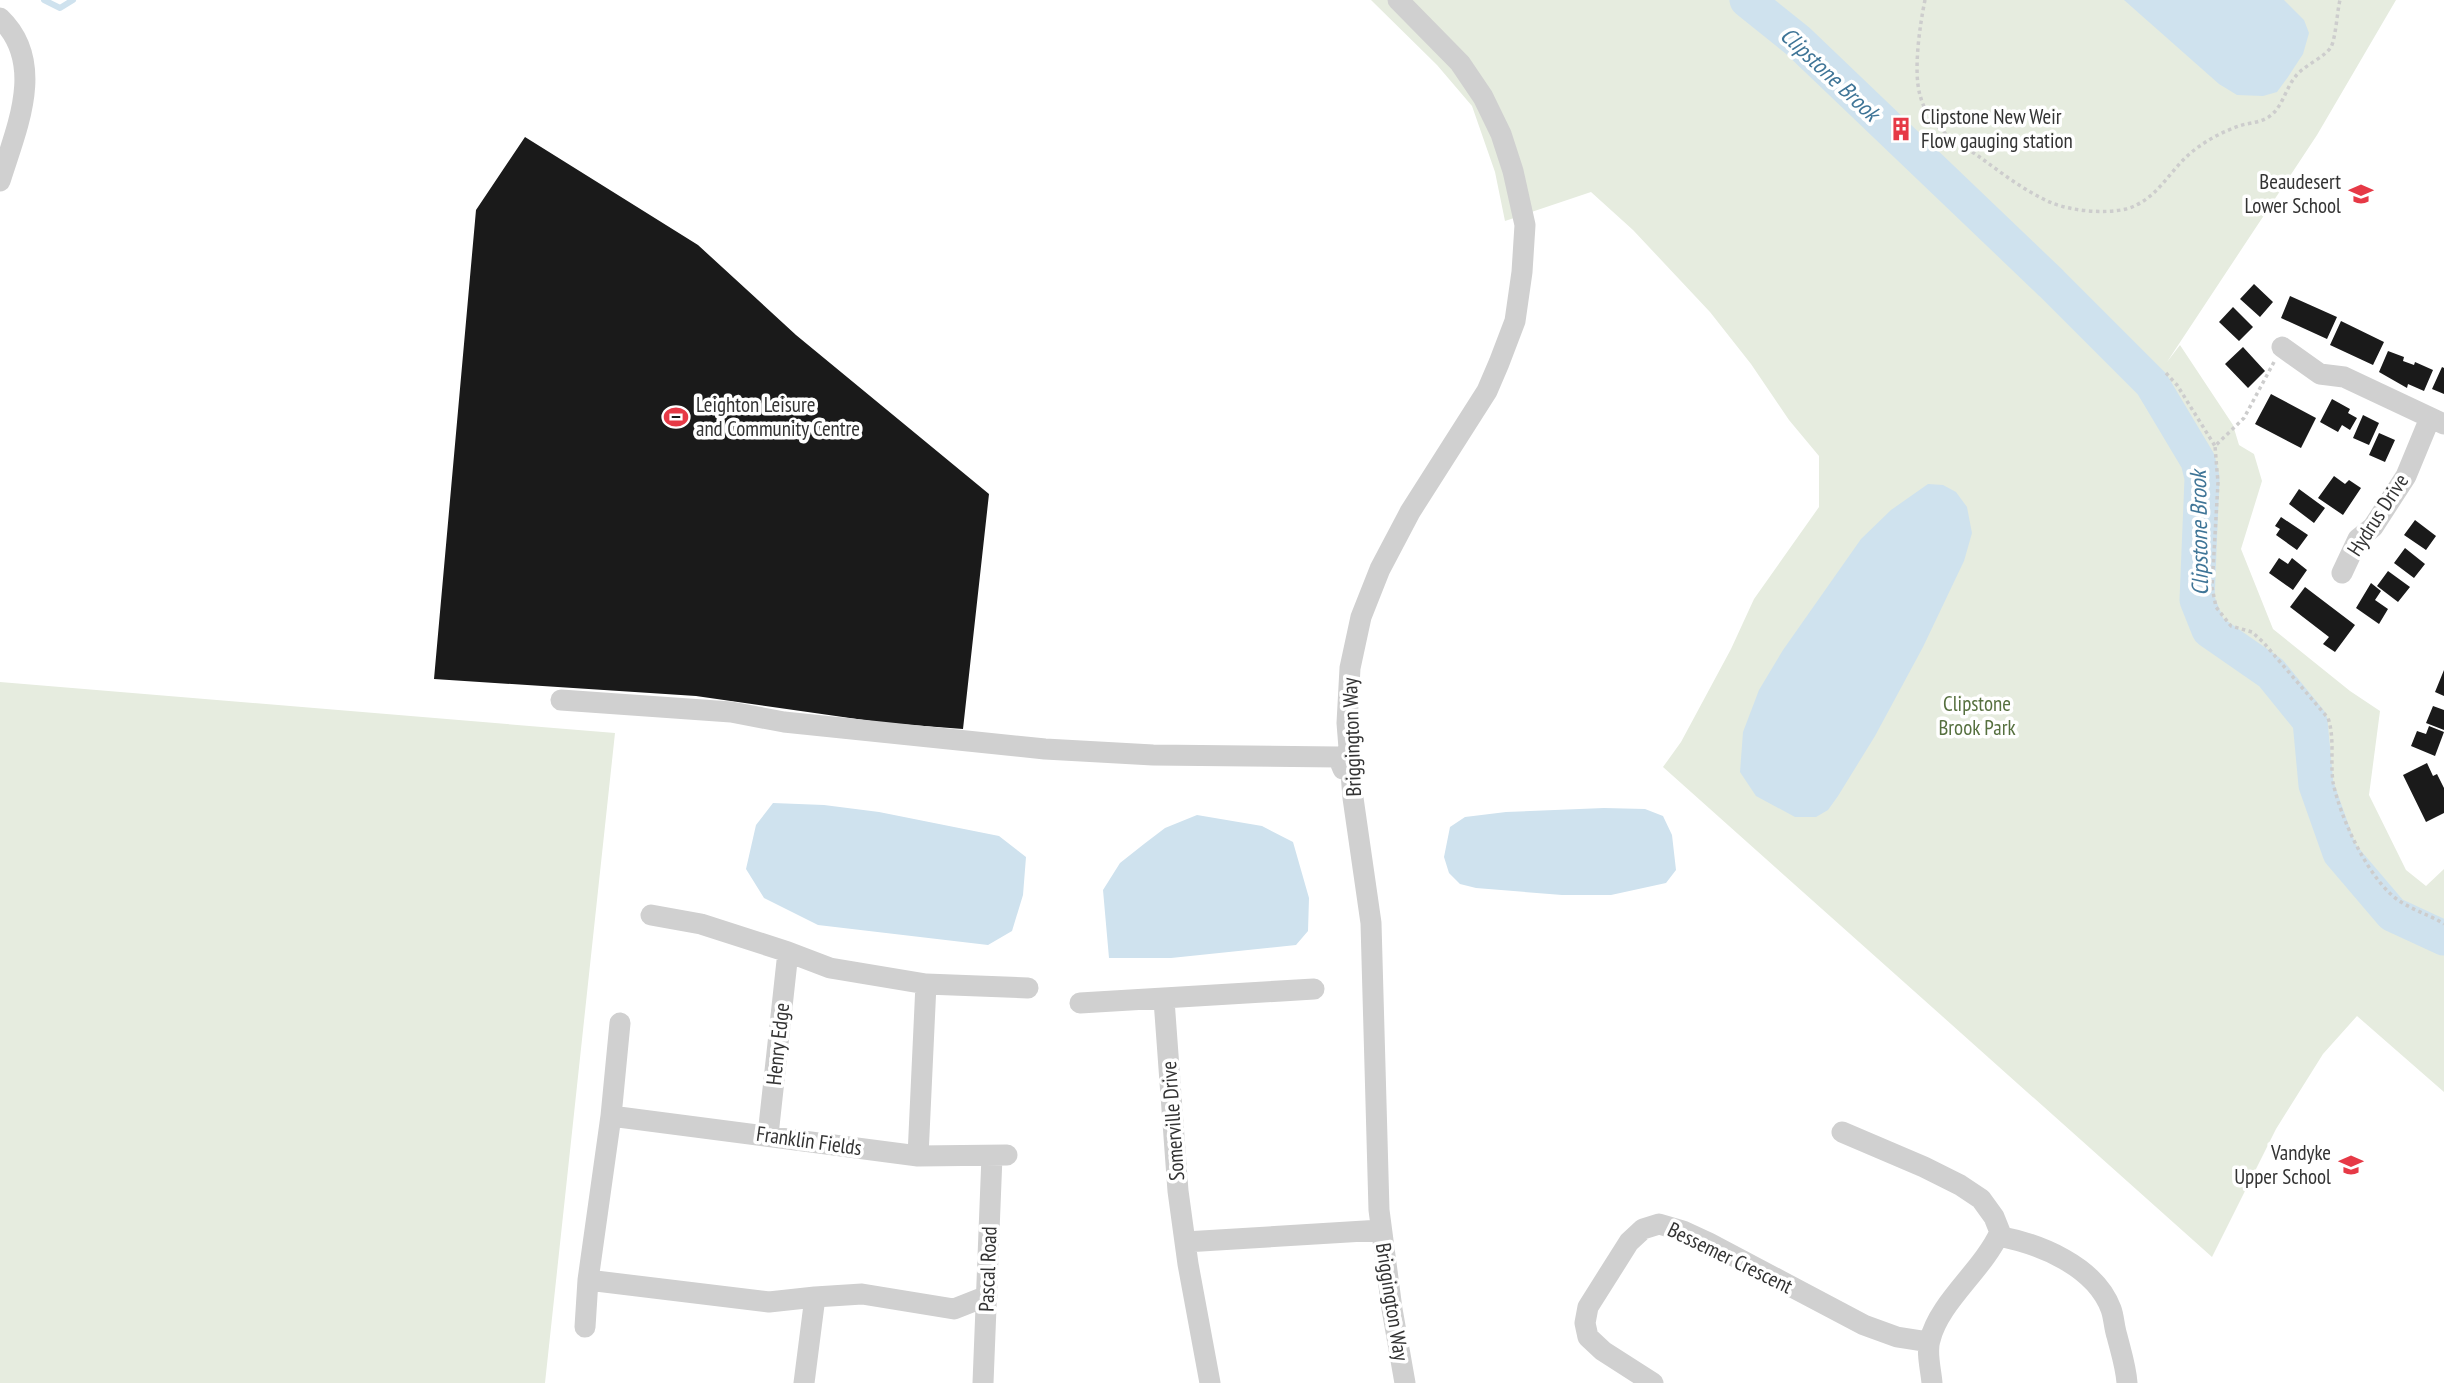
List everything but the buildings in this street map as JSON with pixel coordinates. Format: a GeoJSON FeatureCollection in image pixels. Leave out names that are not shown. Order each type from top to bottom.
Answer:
{"type":"FeatureCollection","features":[{"type":"Feature","properties":{"kind":"street","name":"Briggington Way"},"geometry":{"type":"LineString","coordinates":[[1398,0],[1460,63],[1483,97],[1501,134],[1525,225],[1515,321],[1487,391],[1410,512],[1380,569],[1361,617],[1350,668],[1347,723],[1353,798],[1371,923],[1381,1230],[1405,1383]]}},
{"type":"Feature","properties":{"kind":"street"},"geometry":{"type":"LineString","coordinates":[[0,18],[23,53],[26,95],[0,181]]}},
{"type":"Feature","properties":{"kind":"street","name":"Hydrus Drive"},"geometry":{"type":"LineString","coordinates":[[2282,347],[2320,373],[2344,377],[2437,421],[2373,527],[2357,540],[2342,573]]}},
{"type":"Feature","properties":{"kind":"street"},"geometry":{"type":"LineString","coordinates":[[561,700],[731,712],[784,723],[1045,749],[1153,755],[1338,757],[1343,769],[1352,769]]}},
{"type":"Feature","properties":{"kind":"street"},"geometry":{"type":"LineString","coordinates":[[651,915],[701,924],[830,968],[926,984],[1028,988]]}},
{"type":"Feature","properties":{"kind":"street","name":"Henry Edge"},"geometry":{"type":"LineString","coordinates":[[768,1136],[788,952]]}},
{"type":"Feature","properties":{"kind":"street"},"geometry":{"type":"LineString","coordinates":[[918,1156],[926,984]]}},
{"type":"Feature","properties":{"kind":"street"},"geometry":{"type":"LineString","coordinates":[[1080,1003],[1314,989]]}},
{"type":"Feature","properties":{"kind":"street","name":"Somerville Drive"},"geometry":{"type":"LineString","coordinates":[[1164,1000],[1178,1191],[1210,1383]]}},
{"type":"Feature","properties":{"kind":"street"},"geometry":{"type":"LineString","coordinates":[[585,1327],[588,1280],[611,1116],[620,1023]]}},
{"type":"Feature","properties":{"kind":"street","name":"Franklin Fields"},"geometry":{"type":"LineString","coordinates":[[611,1116],[918,1156],[999,1155]]}},
{"type":"Feature","properties":{"kind":"street"},"geometry":{"type":"LineString","coordinates":[[1842,1132],[1960,1185],[1982,1199],[2000,1232],[1992,1250],[1936,1324],[1929,1342],[1932,1383]]}},
{"type":"Feature","properties":{"kind":"street","name":"Pascal Road"},"geometry":{"type":"LineString","coordinates":[[983,1383],[987,1296],[999,1155]]}},
{"type":"Feature","properties":{"kind":"street","name":"Bessemer Crescent"},"geometry":{"type":"LineString","coordinates":[[1653,1383],[1602,1350],[1588,1337],[1585,1323],[1588,1307],[1629,1242],[1643,1229],[1659,1224],[1709,1243],[1864,1325],[1897,1336],[1929,1342]]}},
{"type":"Feature","properties":{"kind":"street"},"geometry":{"type":"LineString","coordinates":[[1185,1242],[1381,1230]]}},
{"type":"Feature","properties":{"kind":"street"},"geometry":{"type":"LineString","coordinates":[[1998,1236],[2034,1245],[2088,1275],[2102,1291],[2112,1310],[2127,1383]]}},
{"type":"Feature","properties":{"kind":"street"},"geometry":{"type":"LineString","coordinates":[[588,1280],[769,1302],[862,1294],[954,1310],[987,1296]]}},
{"type":"Feature","properties":{"kind":"street"},"geometry":{"type":"LineString","coordinates":[[804,1383],[815,1297]]}},
{"type":"Feature","properties":{"kind":"path"},"geometry":{"type":"LineString","coordinates":[[1925,0],[1919,41],[1919,92],[1931,120],[2002,174],[2052,203],[2069,208],[2106,210],[2125,209],[2145,201],[2166,182],[2182,162],[2207,141],[2240,126],[2261,121],[2275,112],[2295,77],[2308,63],[2320,57],[2331,46],[2340,0]]}},
{"type":"Feature","properties":{"kind":"path"},"geometry":{"type":"LineString","coordinates":[[2215,446],[2244,418],[2282,347]]}},
{"type":"Feature","properties":{"kind":"path"},"geometry":{"type":"LineString","coordinates":[[2166,373],[2177,385],[2215,446],[2218,483],[2212,587],[2216,607],[2231,626],[2252,632],[2263,642],[2328,718],[2331,727],[2333,782],[2339,805],[2348,829],[2371,869],[2393,897],[2444,924]]}},
{"type":"Feature","properties":{"kind":"green space","name":"Clipstone Brook Park"},"geometry":{"type":"Polygon","coordinates":[[[1371,0],[2396,0],[2317,135],[2167,362],[2180,345],[2233,425],[2239,445],[2254,454],[2262,481],[2241,549],[2273,629],[2350,691],[2380,711],[2369,795],[2406,870],[2426,886],[2444,869],[2444,930],[2398,910],[2346,849],[2322,785],[2315,720],[2275,669],[2214,626],[2202,599],[2207,477],[2202,459],[2155,380],[2152,384],[2184,438],[2202,478],[2197,600],[2209,629],[2271,673],[2310,721],[2316,785],[2340,853],[2392,914],[2444,938],[2444,1092],[2357,1016],[2323,1054],[2276,1129],[2212,1257],[1663,767],[1681,742],[1731,649],[1754,599],[1819,507],[1819,456],[1789,420],[1751,364],[1710,312],[1633,230],[1591,192],[1505,221],[1495,172],[1472,106],[1437,65],[1371,0]]]}},
{"type":"Feature","properties":{"kind":"green space"},"geometry":{"type":"Polygon","coordinates":[[[0,682],[615,733],[545,1383],[0,1383],[0,682]]]}},
{"type":"Feature","properties":{"kind":"water"},"geometry":{"type":"Polygon","coordinates":[[[2124,0],[2284,0],[2304,20],[2309,33],[2303,54],[2277,92],[2263,96],[2237,95],[2219,84],[2124,0]]]}},
{"type":"Feature","properties":{"kind":"water"},"geometry":{"type":"Polygon","coordinates":[[[1928,484],[1943,485],[1956,492],[1967,507],[1972,533],[1964,561],[1923,647],[1875,736],[1838,796],[1828,810],[1816,817],[1795,817],[1756,796],[1740,772],[1743,732],[1759,690],[1783,650],[1861,539],[1891,510],[1928,484]]]}},
{"type":"Feature","properties":{"kind":"water"},"geometry":{"type":"Polygon","coordinates":[[[773,803],[824,805],[879,812],[999,836],[1026,857],[1023,895],[1012,931],[988,945],[818,925],[764,898],[746,869],[756,825],[773,803]]]}},
{"type":"Feature","properties":{"kind":"water"},"geometry":{"type":"Polygon","coordinates":[[[1645,809],[1663,816],[1672,835],[1676,870],[1666,883],[1611,895],[1562,895],[1476,888],[1460,884],[1449,873],[1444,857],[1450,827],[1465,817],[1506,812],[1645,809]]]}},
{"type":"Feature","properties":{"kind":"water"},"geometry":{"type":"Polygon","coordinates":[[[1197,815],[1262,826],[1293,842],[1309,898],[1308,931],[1296,945],[1171,958],[1109,958],[1103,890],[1120,863],[1165,828],[1197,815]]]}},
{"type":"Feature","properties":{"kind":"waterway"},"geometry":{"type":"LineString","coordinates":[[44,0],[60,8],[73,0]]}},
{"type":"Feature","properties":{"kind":"waterway","name":"Clipstone Brook"},"geometry":{"type":"LineString","coordinates":[[1747,0],[1798,41],[2051,283],[2152,384],[2198,461],[2202,478],[2197,600],[2209,630],[2271,673],[2310,721],[2316,785],[2340,853],[2392,914],[2444,938]]}},
{"type":"Feature","properties":{"kind":"place","name":"Clipstone New Weir Flow gauging station"},"geometry":{"type":"Point","coordinates":[1901,129]}},
{"type":"Feature","properties":{"kind":"place","name":"Beaudesert Lower School"},"geometry":{"type":"Point","coordinates":[2361,194]}},
{"type":"Feature","properties":{"kind":"place","name":"Leighton Leisure and Community Centre"},"geometry":{"type":"Point","coordinates":[676,417]}},
{"type":"Feature","properties":{"kind":"place","name":"Vandyke Upper School"},"geometry":{"type":"Point","coordinates":[2351,1165]}}]}
